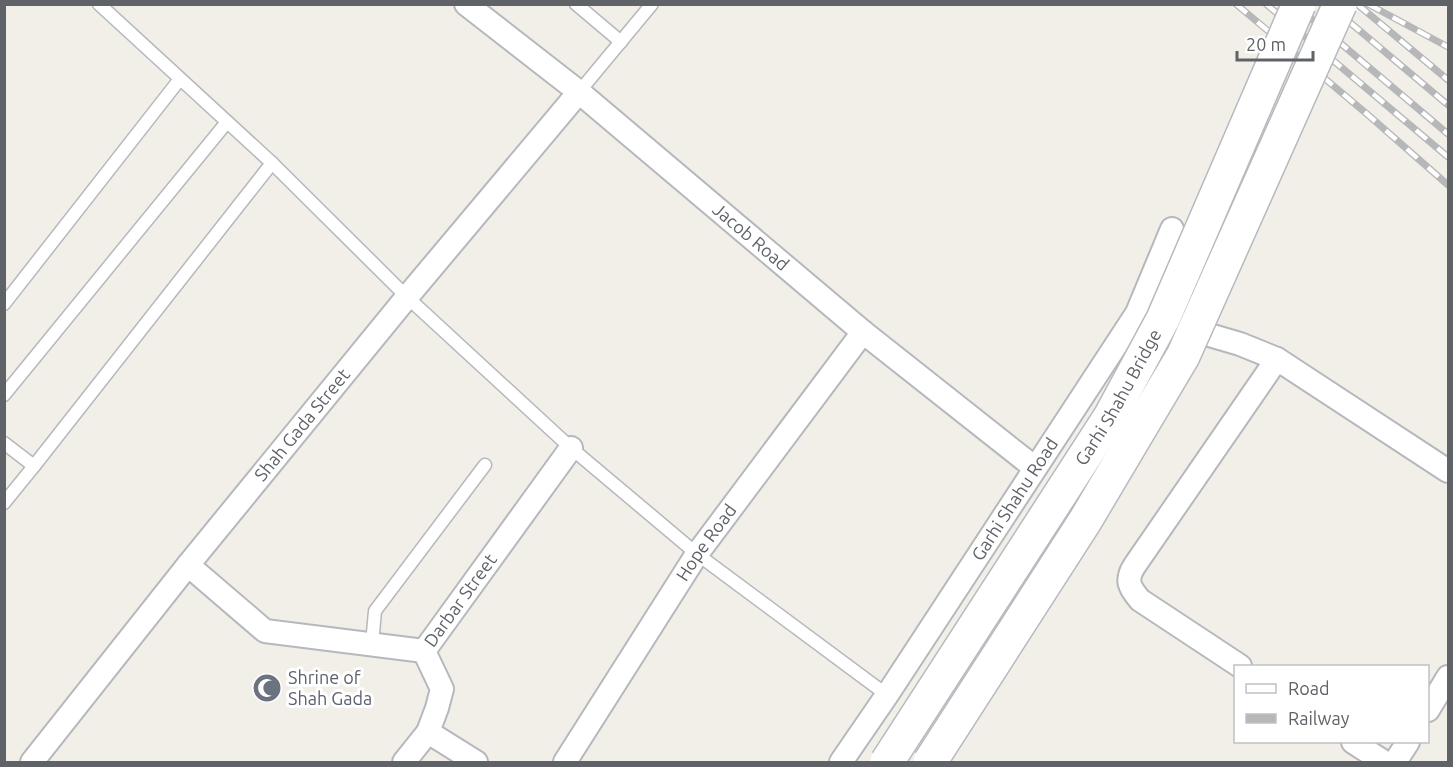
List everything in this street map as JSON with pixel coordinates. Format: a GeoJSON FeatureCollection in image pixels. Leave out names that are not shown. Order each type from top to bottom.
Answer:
{"type":"FeatureCollection","features":[{"type":"Feature","properties":{"kind":"main road","name":"Garhi Shahu Bridge"},"geometry":{"type":"LineString","coordinates":[[887,762],[1110,417],[1163,319],[1299,4]]}},
{"type":"Feature","properties":{"kind":"main road","name":"Garhi Shahu Bridge"},"geometry":{"type":"LineString","coordinates":[[930,762],[1085,521],[1184,356],[1340,4]]}},
{"type":"Feature","properties":{"kind":"street","name":"Jacob Road"},"geometry":{"type":"LineString","coordinates":[[466,4],[579,92],[863,332],[1035,468]]}},
{"type":"Feature","properties":{"kind":"street","name":"Shah Gada Street"},"geometry":{"type":"LineString","coordinates":[[32,762],[188,565],[407,297],[579,92]]}},
{"type":"Feature","properties":{"kind":"street","name":"Garhi Shahu Road"},"geometry":{"type":"LineString","coordinates":[[847,760],[887,695],[1137,313],[1173,229]]}},
{"type":"Feature","properties":{"kind":"street"},"geometry":{"type":"LineString","coordinates":[[1137,313],[1240,344],[1277,359],[1449,471]]}},
{"type":"Feature","properties":{"kind":"street","name":"Hope Road"},"geometry":{"type":"LineString","coordinates":[[565,762],[697,554],[863,332]]}},
{"type":"Feature","properties":{"kind":"street"},"geometry":{"type":"LineString","coordinates":[[1238,665],[1140,600],[1128,582],[1134,565],[1277,359]]}},
{"type":"Feature","properties":{"kind":"street","name":"Darbar Street"},"geometry":{"type":"LineString","coordinates":[[404,762],[428,732],[442,689],[424,651],[571,448]]}},
{"type":"Feature","properties":{"kind":"street"},"geometry":{"type":"LineString","coordinates":[[188,565],[265,631],[424,651]]}},
{"type":"Feature","properties":{"kind":"street"},"geometry":{"type":"LineString","coordinates":[[1429,708],[1449,677]]}},
{"type":"Feature","properties":{"kind":"street"},"geometry":{"type":"LineString","coordinates":[[428,732],[476,762]]}},
{"type":"Feature","properties":{"kind":"street"},"geometry":{"type":"LineString","coordinates":[[1356,743],[1384,762]]}},
{"type":"Feature","properties":{"kind":"street"},"geometry":{"type":"LineString","coordinates":[[1395,762],[1407,743]]}},
{"type":"Feature","properties":{"kind":"lane"},"geometry":{"type":"LineString","coordinates":[[99,4],[272,163],[407,297],[571,448],[697,554],[887,695]]}},
{"type":"Feature","properties":{"kind":"lane"},"geometry":{"type":"LineString","coordinates":[[576,4],[621,42]]}},
{"type":"Feature","properties":{"kind":"lane"},"geometry":{"type":"LineString","coordinates":[[579,92],[652,4]]}},
{"type":"Feature","properties":{"kind":"lane"},"geometry":{"type":"LineString","coordinates":[[4,304],[180,79]]}},
{"type":"Feature","properties":{"kind":"lane"},"geometry":{"type":"LineString","coordinates":[[4,395],[227,122]]}},
{"type":"Feature","properties":{"kind":"lane"},"geometry":{"type":"LineString","coordinates":[[4,503],[272,163]]}},
{"type":"Feature","properties":{"kind":"lane"},"geometry":{"type":"LineString","coordinates":[[4,443],[33,466]]}},
{"type":"Feature","properties":{"kind":"lane"},"geometry":{"type":"LineString","coordinates":[[372,644],[375,610],[485,465]]}},
{"type":"Feature","properties":{"kind":"railway"},"geometry":{"type":"LineString","coordinates":[[1236,4],[1448,185]]}},
{"type":"Feature","properties":{"kind":"railway"},"geometry":{"type":"LineString","coordinates":[[1266,4],[1448,157]]}},
{"type":"Feature","properties":{"kind":"railway"},"geometry":{"type":"LineString","coordinates":[[1294,4],[1448,134]]}},
{"type":"Feature","properties":{"kind":"railway"},"geometry":{"type":"LineString","coordinates":[[1328,4],[1448,105]]}},
{"type":"Feature","properties":{"kind":"railway"},"geometry":{"type":"LineString","coordinates":[[1357,4],[1448,80]]}},
{"type":"Feature","properties":{"kind":"railway"},"geometry":{"type":"LineString","coordinates":[[1368,4],[1448,47]]}},
{"type":"Feature","properties":{"kind":"place","name":"Shrine of Shah Gada"},"geometry":{"type":"Point","coordinates":[267,688]}}]}
